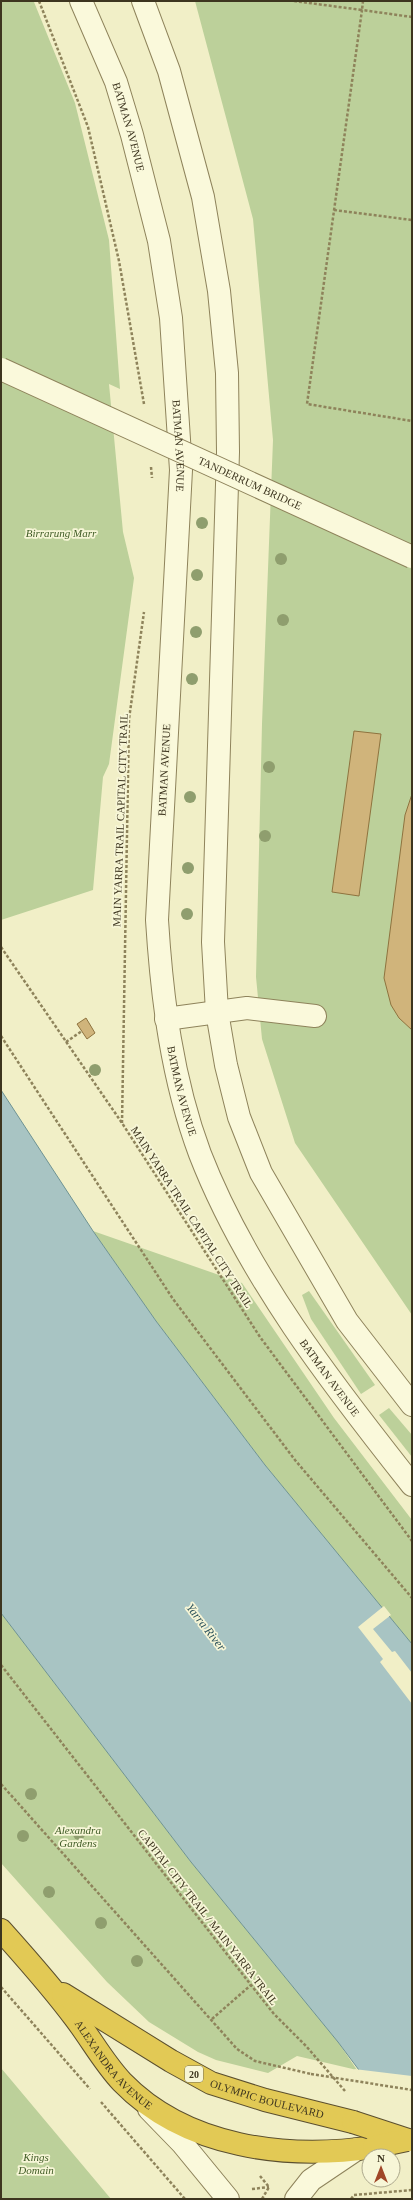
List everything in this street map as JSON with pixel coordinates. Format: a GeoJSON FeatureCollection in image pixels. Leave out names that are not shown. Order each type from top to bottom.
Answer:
{"type":"FeatureCollection","features":[{"type":"Feature","properties":{"kind":"highway","name":"ALEXANDRA AVENUE"},"geometry":{"type":"LineString","coordinates":[[1,1930],[52,1987],[101,2056],[123,2082]]}},
{"type":"Feature","properties":{"kind":"highway","name":"OLYMPIC BOULEVARD"},"geometry":{"type":"LineString","coordinates":[[52,1987],[172,2061],[211,2082],[265,2100],[353,2122],[410,2140]]}},
{"type":"Feature","properties":{"kind":"highway","name":"OLYMPIC BOULEVARD"},"geometry":{"type":"LineString","coordinates":[[123,2082],[139,2097],[165,2116],[196,2131],[223,2141],[255,2147],[311,2152],[361,2148]]}},
{"type":"Feature","properties":{"kind":"highway","name":"OLYMPIC BOULEVARD"},"geometry":{"type":"LineString","coordinates":[[365,2148],[410,2140]]}},
{"type":"Feature","properties":{"kind":"street","name":"BATMAN AVENUE"},"geometry":{"type":"LineString","coordinates":[[81,1],[116,82],[132,135],[159,241],[172,318],[181,470],[157,920],[160,972],[166,1019],[182,1097],[200,1154],[227,1212],[284,1312],[348,1405],[412,1485]]}},
{"type":"Feature","properties":{"kind":"street"},"geometry":{"type":"LineString","coordinates":[[143,1],[169,71],[203,197],[219,291],[227,373],[228,452],[213,942],[217,1012],[226,1065],[240,1117],[261,1173],[347,1322],[412,1405]]}},
{"type":"Feature","properties":{"kind":"street","name":"TANDERRUM BRIDGE"},"geometry":{"type":"LineString","coordinates":[[1,369],[412,557]]}},
{"type":"Feature","properties":{"kind":"street"},"geometry":{"type":"LineString","coordinates":[[166,1019],[247,1008],[315,1016]]}},
{"type":"Feature","properties":{"kind":"street","name":"ALEXANDRA AVENUE"},"geometry":{"type":"LineString","coordinates":[[123,2082],[182,2143],[237,2194]]}},
{"type":"Feature","properties":{"kind":"street"},"geometry":{"type":"LineString","coordinates":[[296,2199],[311,2180],[361,2150]]}},
{"type":"Feature","properties":{"kind":"path"},"geometry":{"type":"LineString","coordinates":[[39,1],[88,127],[119,261],[144,405]]}},
{"type":"Feature","properties":{"kind":"path"},"geometry":{"type":"LineString","coordinates":[[294,1],[412,17]]}},
{"type":"Feature","properties":{"kind":"path"},"geometry":{"type":"LineString","coordinates":[[363,1],[307,404],[412,422]]}},
{"type":"Feature","properties":{"kind":"path"},"geometry":{"type":"LineString","coordinates":[[334,210],[412,220]]}},
{"type":"Feature","properties":{"kind":"path"},"geometry":{"type":"LineString","coordinates":[[150,466],[152,481]]}},
{"type":"Feature","properties":{"kind":"path","name":"MAIN YARRA TRAIL CAPITAL CITY TRAIL"},"geometry":{"type":"LineString","coordinates":[[145,606],[129,719],[122,1123],[260,1337],[412,1541]]}},
{"type":"Feature","properties":{"kind":"path"},"geometry":{"type":"LineString","coordinates":[[1,947],[122,1123]]}},
{"type":"Feature","properties":{"kind":"path"},"geometry":{"type":"LineString","coordinates":[[66,1042],[82,1031]]}},
{"type":"Feature","properties":{"kind":"path"},"geometry":{"type":"LineString","coordinates":[[1,1036],[173,1299],[295,1460],[412,1598]]}},
{"type":"Feature","properties":{"kind":"path","name":"CAPITAL CITY TRAIL / MAIN YARRA TRAIL"},"geometry":{"type":"LineString","coordinates":[[1,1665],[274,2014],[306,2046],[348,2095]]}},
{"type":"Feature","properties":{"kind":"path"},"geometry":{"type":"LineString","coordinates":[[1,1784],[212,2019],[237,2049],[250,2059],[311,2074],[412,2090]]}},
{"type":"Feature","properties":{"kind":"path"},"geometry":{"type":"LineString","coordinates":[[212,2019],[251,1985]]}},
{"type":"Feature","properties":{"kind":"path"},"geometry":{"type":"LineString","coordinates":[[1,1987],[95,2095]]}},
{"type":"Feature","properties":{"kind":"path"},"geometry":{"type":"LineString","coordinates":[[100,2101],[185,2199]]}},
{"type":"Feature","properties":{"kind":"path"},"geometry":{"type":"LineString","coordinates":[[258,2174],[269,2187]]}},
{"type":"Feature","properties":{"kind":"path"},"geometry":{"type":"LineString","coordinates":[[237,2194],[269,2187]]}},
{"type":"Feature","properties":{"kind":"path"},"geometry":{"type":"LineString","coordinates":[[262,2199],[269,2187]]}},
{"type":"Feature","properties":{"kind":"path"},"geometry":{"type":"LineString","coordinates":[[351,2199],[354,2195],[410,2190]]}},
{"type":"Feature","properties":{"kind":"green space","name":"Birrarung Marr"},"geometry":{"type":"Polygon","coordinates":[[[1,1],[34,2],[75,103],[109,240],[120,389],[109,384],[123,532],[134,578],[109,764],[103,777],[93,890],[1,920],[1,1]]]}},
{"type":"Feature","properties":{"kind":"green space"},"geometry":{"type":"Polygon","coordinates":[[[195,1],[412,1],[412,1315],[295,1143],[262,1039],[256,977],[262,724],[273,440],[253,219],[195,1]]]}},
{"type":"Feature","properties":{"kind":"green space"},"geometry":{"type":"Polygon","coordinates":[[[93,1231],[242,1283],[334,1418],[412,1520],[412,1644],[265,1465],[156,1321],[93,1231]]]}},
{"type":"Feature","properties":{"kind":"green space"},"geometry":{"type":"Polygon","coordinates":[[[309,1291],[375,1385],[361,1394],[311,1319],[302,1295],[309,1291]]]}},
{"type":"Feature","properties":{"kind":"green space"},"geometry":{"type":"Polygon","coordinates":[[[389,1408],[412,1435],[412,1457],[379,1415],[389,1408]]]}},
{"type":"Feature","properties":{"kind":"green space","name":"Alexandra Gardens"},"geometry":{"type":"Polygon","coordinates":[[[1,1613],[191,1862],[338,2042],[357,2070],[297,2056],[268,2073],[216,2060],[198,2052],[149,2022],[107,1982],[1,1863],[1,1613]]]}},
{"type":"Feature","properties":{"kind":"green space","name":"Kings Domain"},"geometry":{"type":"Polygon","coordinates":[[[1,2068],[111,2199],[1,2199],[1,2068]]]}},
{"type":"Feature","properties":{"kind":"water","name":"Yarra River"},"geometry":{"type":"Polygon","coordinates":[[[1,1090],[93,1231],[156,1321],[265,1465],[412,1644],[412,2141],[338,2042],[191,1862],[1,1613],[1,1090]]]}},
{"type":"Feature","properties":{"kind":"pier"},"geometry":{"type":"Polygon","coordinates":[[[384,1606],[391,1615],[373,1629],[392,1652],[395,1651],[412,1673],[412,1704],[380,1662],[383,1659],[358,1627],[384,1606]]]}},
{"type":"Feature","properties":{"kind":"pier"},"geometry":{"type":"Polygon","coordinates":[[[354,2069],[412,2076],[412,2143],[410,2142],[354,2069]]]}},
{"type":"Feature","properties":{"kind":"building"},"geometry":{"type":"Polygon","coordinates":[[[354,731],[381,734],[359,896],[332,892],[354,731]]]}},
{"type":"Feature","properties":{"kind":"building"},"geometry":{"type":"Polygon","coordinates":[[[412,794],[412,1030],[399,1018],[391,1005],[384,978],[405,815],[412,794]]]}},
{"type":"Feature","properties":{"kind":"building"},"geometry":{"type":"Polygon","coordinates":[[[86,1018],[95,1033],[87,1039],[77,1024],[86,1018]]]}}]}
